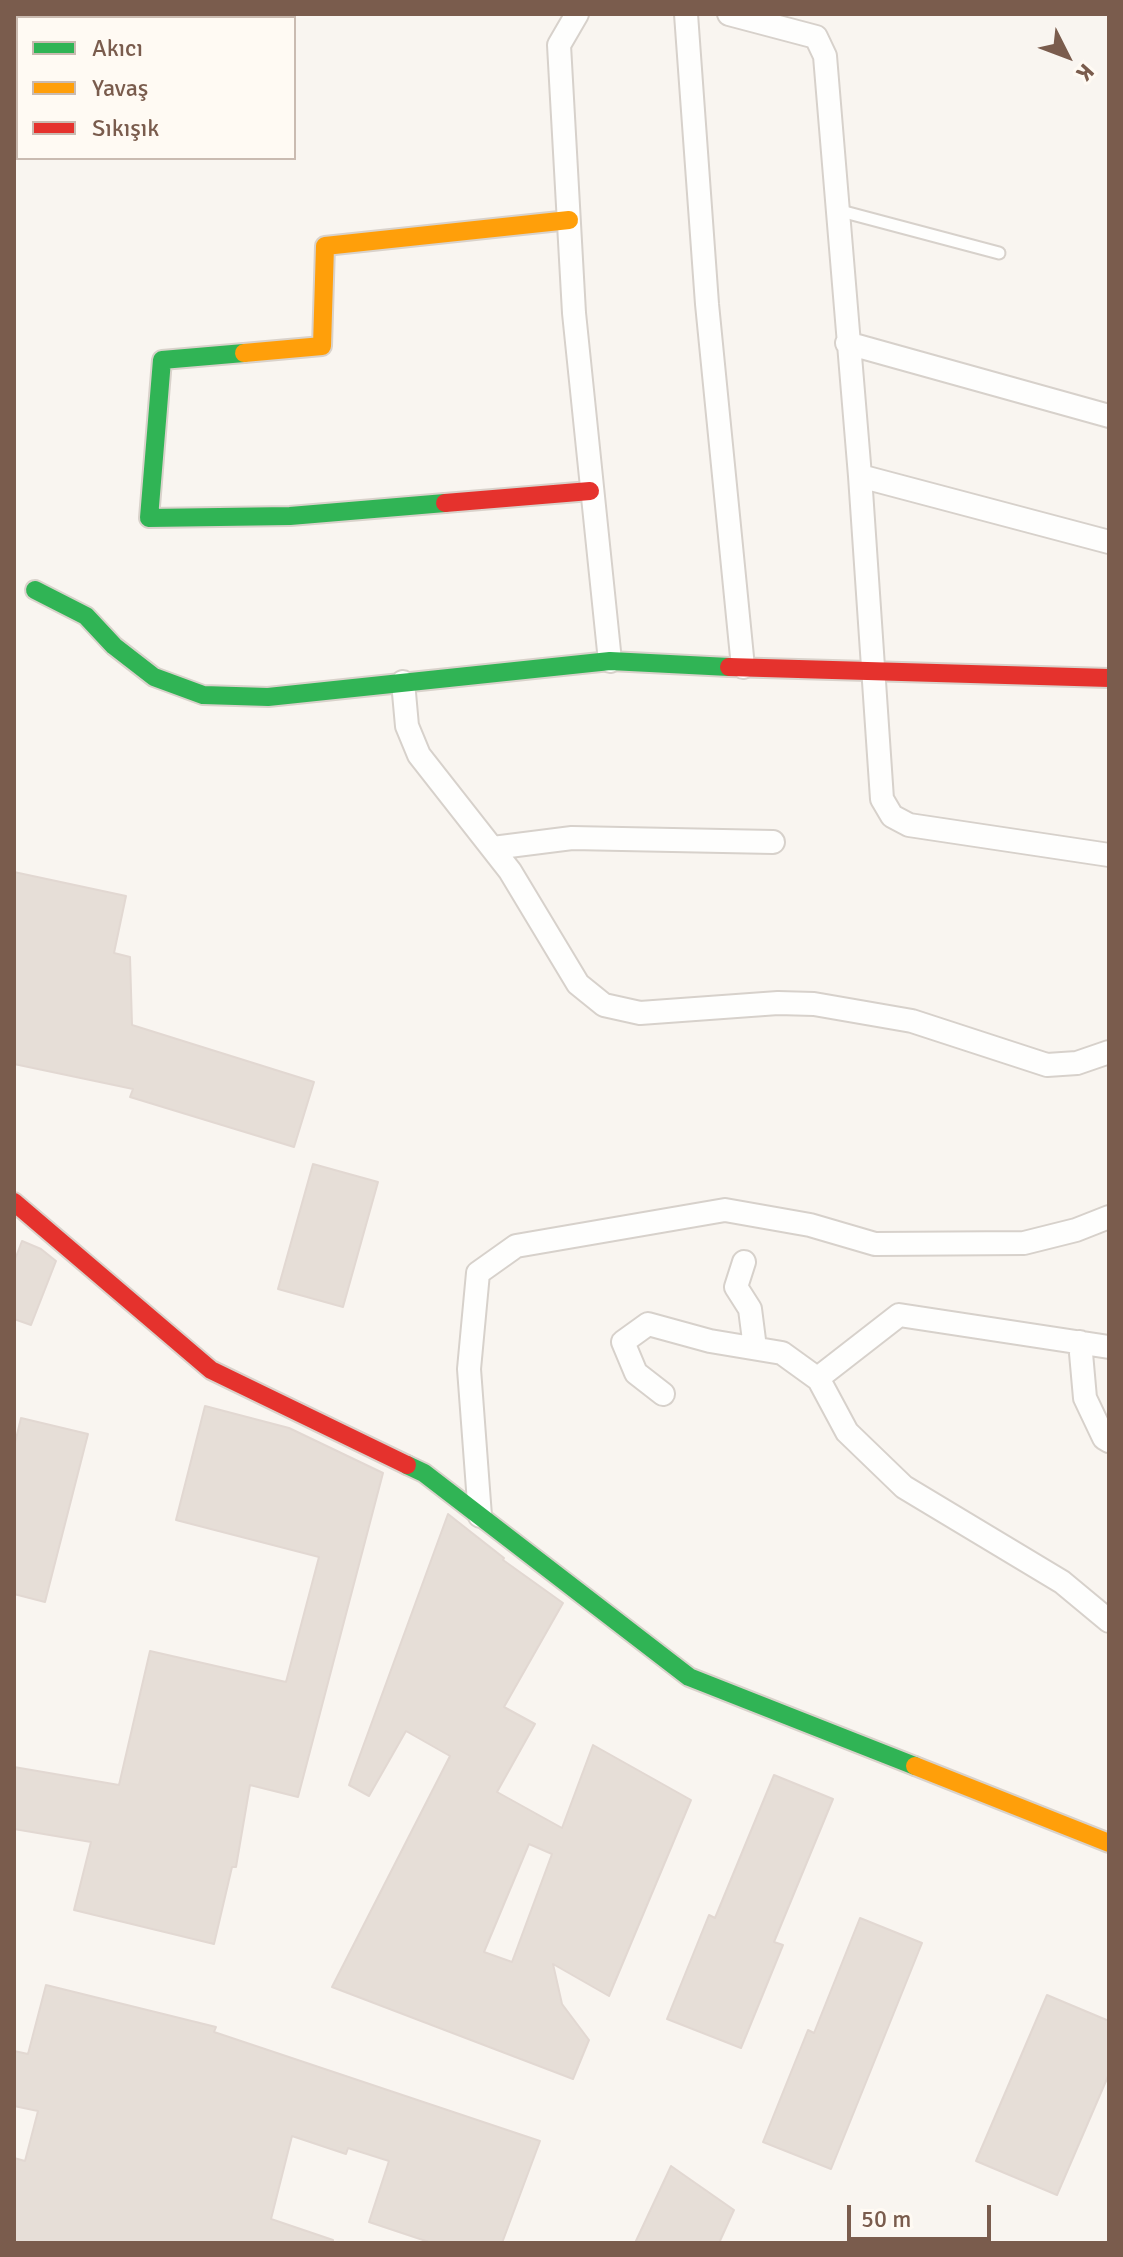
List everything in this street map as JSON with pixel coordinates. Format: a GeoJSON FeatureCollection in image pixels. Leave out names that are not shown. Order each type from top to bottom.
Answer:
{"type":"FeatureCollection","features":[{"type":"Feature","properties":{"kind":"street"},"geometry":{"type":"LineString","coordinates":[[577,14],[563,32],[559,45],[590,491],[610,661]]}},
{"type":"Feature","properties":{"kind":"street"},"geometry":{"type":"LineString","coordinates":[[686,14],[707,304],[743,667]]}},
{"type":"Feature","properties":{"kind":"street"},"geometry":{"type":"LineString","coordinates":[[729,14],[816,37],[825,56],[860,476],[882,799],[892,816],[924,828],[1109,855]]}},
{"type":"Feature","properties":{"kind":"street"},"geometry":{"type":"LineString","coordinates":[[569,220],[325,246],[322,346],[162,360],[149,518],[290,516],[590,491]]}},
{"type":"Feature","properties":{"kind":"street"},"geometry":{"type":"LineString","coordinates":[[847,343],[1109,416]]}},
{"type":"Feature","properties":{"kind":"street"},"geometry":{"type":"LineString","coordinates":[[860,476],[1109,542]]}},
{"type":"Feature","properties":{"kind":"street"},"geometry":{"type":"LineString","coordinates":[[35,590],[86,616],[114,646],[154,677],[203,695],[268,697],[610,661],[874,673],[1109,678]]}},
{"type":"Feature","properties":{"kind":"street"},"geometry":{"type":"LineString","coordinates":[[403,682],[407,726],[419,755],[510,871],[578,984],[594,999],[615,1010],[640,1013],[778,1003],[814,1004],[912,1021],[1047,1065],[1077,1063],[1109,1052]]}},
{"type":"Feature","properties":{"kind":"street"},"geometry":{"type":"LineString","coordinates":[[493,848],[572,838],[773,842]]}},
{"type":"Feature","properties":{"kind":"street"},"geometry":{"type":"LineString","coordinates":[[14,1202],[211,1370],[424,1473],[689,1677],[1109,1843]]}},
{"type":"Feature","properties":{"kind":"street"},"geometry":{"type":"LineString","coordinates":[[480,1516],[469,1369],[478,1273],[516,1246],[725,1210],[810,1225],[875,1244],[1024,1243],[1076,1230],[1109,1217]]}},
{"type":"Feature","properties":{"kind":"street"},"geometry":{"type":"LineString","coordinates":[[744,1262],[736,1287],[750,1309],[755,1348]]}},
{"type":"Feature","properties":{"kind":"street"},"geometry":{"type":"LineString","coordinates":[[818,1379],[899,1315],[1109,1347]]}},
{"type":"Feature","properties":{"kind":"street"},"geometry":{"type":"LineString","coordinates":[[663,1394],[636,1373],[623,1342],[648,1324],[782,1353],[818,1379],[847,1432],[904,1487],[1062,1582],[1109,1621]]}},
{"type":"Feature","properties":{"kind":"street"},"geometry":{"type":"LineString","coordinates":[[1080,1342],[1085,1398],[1104,1438],[1109,1441]]}},
{"type":"Feature","properties":{"kind":"lane"},"geometry":{"type":"LineString","coordinates":[[837,210],[999,253]]}},
{"type":"Feature","properties":{"kind":"building"},"geometry":{"type":"Polygon","coordinates":[[[14,872],[126,896],[114,953],[130,957],[132,1025],[314,1082],[294,1147],[130,1097],[133,1089],[14,1064],[14,872]]]}},
{"type":"Feature","properties":{"kind":"building"},"geometry":{"type":"Polygon","coordinates":[[[313,1164],[378,1182],[343,1307],[278,1289],[313,1164]]]}},
{"type":"Feature","properties":{"kind":"building"},"geometry":{"type":"Polygon","coordinates":[[[22,1241],[41,1249],[56,1261],[31,1325],[14,1319],[14,1262],[22,1241]]]}},
{"type":"Feature","properties":{"kind":"building"},"geometry":{"type":"Polygon","coordinates":[[[205,1406],[289,1428],[383,1473],[298,1797],[250,1785],[236,1867],[232,1867],[214,1944],[74,1910],[91,1842],[14,1829],[14,1767],[119,1785],[150,1651],[286,1682],[319,1557],[176,1520],[205,1406]]]}},
{"type":"Feature","properties":{"kind":"building"},"geometry":{"type":"Polygon","coordinates":[[[21,1418],[88,1434],[45,1602],[14,1594],[14,1447],[21,1418]]]}},
{"type":"Feature","properties":{"kind":"building"},"geometry":{"type":"Polygon","coordinates":[[[448,1514],[503,1560],[563,1603],[504,1707],[535,1724],[497,1792],[562,1828],[593,1745],[691,1800],[609,1996],[553,1964],[562,2004],[589,2040],[573,2079],[332,1987],[450,1756],[406,1731],[369,1796],[349,1785],[448,1514]],[[529,1844],[484,1952],[512,1962],[552,1854],[529,1844]]]}},
{"type":"Feature","properties":{"kind":"building"},"geometry":{"type":"Polygon","coordinates":[[[774,1775],[833,1799],[774,1942],[783,1945],[741,2048],[667,2019],[709,1915],[715,1918],[774,1775]]]}},
{"type":"Feature","properties":{"kind":"building"},"geometry":{"type":"Polygon","coordinates":[[[860,1918],[922,1943],[831,2169],[763,2142],[808,2030],[814,2033],[860,1918]]]}},
{"type":"Feature","properties":{"kind":"building"},"geometry":{"type":"Polygon","coordinates":[[[46,1985],[216,2027],[214,2032],[540,2141],[502,2243],[432,2243],[369,2222],[389,2161],[348,2148],[346,2154],[292,2136],[271,2219],[333,2240],[333,2243],[14,2243],[14,2158],[25,2161],[38,2111],[14,2106],[14,2051],[28,2054],[46,1985]]]}},
{"type":"Feature","properties":{"kind":"building"},"geometry":{"type":"Polygon","coordinates":[[[1047,1995],[1109,2021],[1109,2074],[1057,2195],[976,2161],[1047,1995]]]}},
{"type":"Feature","properties":{"kind":"building"},"geometry":{"type":"Polygon","coordinates":[[[671,2166],[734,2210],[719,2243],[635,2243],[671,2166]]]}},
{"type":"Feature","properties":{"kind":"traffic: fast"},"geometry":{"type":"LineString","coordinates":[[244,353],[162,360],[149,518],[290,516],[445,503]]}},
{"type":"Feature","properties":{"kind":"traffic: fast"},"geometry":{"type":"LineString","coordinates":[[35,590],[86,616],[114,646],[154,677],[203,695],[268,697],[610,661],[729,667]]}},
{"type":"Feature","properties":{"kind":"traffic: fast"},"geometry":{"type":"LineString","coordinates":[[407,1465],[424,1473],[689,1677],[915,1766]]}},
{"type":"Feature","properties":{"kind":"traffic: slow"},"geometry":{"type":"LineString","coordinates":[[244,353],[322,346],[325,246],[569,220]]}},
{"type":"Feature","properties":{"kind":"traffic: slow"},"geometry":{"type":"LineString","coordinates":[[915,1766],[1109,1843]]}},
{"type":"Feature","properties":{"kind":"traffic: jam"},"geometry":{"type":"LineString","coordinates":[[445,503],[590,491]]}},
{"type":"Feature","properties":{"kind":"traffic: jam"},"geometry":{"type":"LineString","coordinates":[[729,667],[1109,678]]}},
{"type":"Feature","properties":{"kind":"traffic: jam"},"geometry":{"type":"LineString","coordinates":[[14,1202],[211,1370],[407,1465]]}}]}
